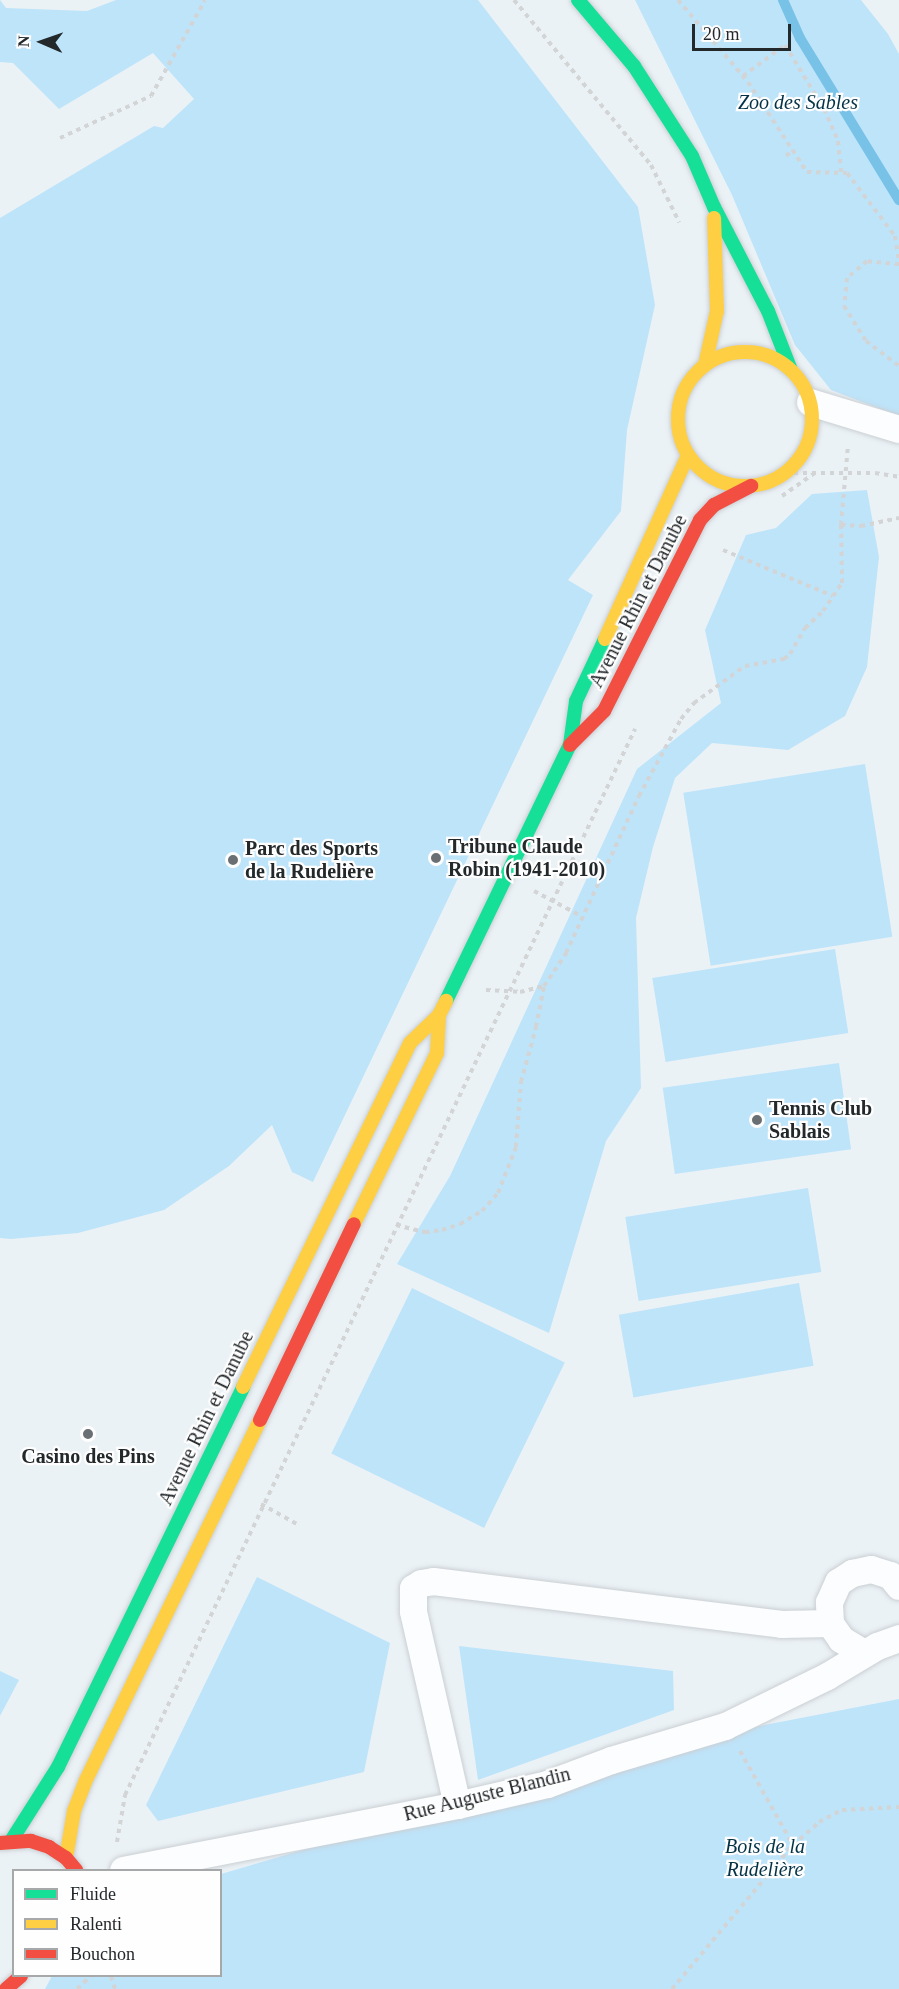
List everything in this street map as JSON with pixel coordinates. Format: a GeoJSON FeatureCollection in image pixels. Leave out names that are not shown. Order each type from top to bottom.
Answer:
{"type":"FeatureCollection","features":[{"type":"Feature","properties":{"kind":"street"},"geometry":{"type":"LineString","coordinates":[[578,0],[640,76],[693,156],[714,207],[768,311],[791,370]]}},
{"type":"Feature","properties":{"kind":"street"},"geometry":{"type":"LineString","coordinates":[[705,365],[717,311],[714,207]]}},
{"type":"Feature","properties":{"kind":"street"},"geometry":{"type":"LineString","coordinates":[[742,352],[757,353],[774,359],[791,370],[802,383],[810,402],[812,423],[808,441],[798,461],[785,473],[770,482],[750,486],[728,484],[712,478],[688,455],[680,438],[678,421],[680,402],[686,387],[705,365],[724,356],[742,352]]}},
{"type":"Feature","properties":{"kind":"street"},"geometry":{"type":"LineString","coordinates":[[810,402],[899,429]]}},
{"type":"Feature","properties":{"kind":"street","name":"Avenue Rhin et Danube"},"geometry":{"type":"LineString","coordinates":[[66,1858],[74,1811],[86,1780],[437,1053],[440,1015],[570,745],[576,701],[688,455]]}},
{"type":"Feature","properties":{"kind":"street","name":"Avenue Rhin et Danube"},"geometry":{"type":"LineString","coordinates":[[570,745],[604,711],[689,537],[700,520],[714,505],[750,486]]}},
{"type":"Feature","properties":{"kind":"street","name":"Avenue Rhin et Danube"},"geometry":{"type":"LineString","coordinates":[[5,1842],[58,1767],[410,1043],[440,1015]]}},
{"type":"Feature","properties":{"kind":"street"},"geometry":{"type":"LineString","coordinates":[[864,1653],[841,1639],[830,1623],[829,1602],[838,1582],[852,1573],[871,1569],[890,1575],[899,1586]]}},
{"type":"Feature","properties":{"kind":"street"},"geometry":{"type":"LineString","coordinates":[[457,1804],[413,1611],[413,1588],[421,1583],[434,1581],[781,1624],[830,1623]]}},
{"type":"Feature","properties":{"kind":"street","name":"Rue Auguste Blandin"},"geometry":{"type":"LineString","coordinates":[[130,1869],[547,1784],[611,1760],[725,1726],[817,1682],[864,1653],[899,1638]]}},
{"type":"Feature","properties":{"kind":"street"},"geometry":{"type":"LineString","coordinates":[[5,1842],[31,1841],[49,1847],[66,1858],[75,1869]]}},
{"type":"Feature","properties":{"kind":"street"},"geometry":{"type":"LineString","coordinates":[[6,1989],[20,1977]]}},
{"type":"Feature","properties":{"kind":"path"},"geometry":{"type":"LineString","coordinates":[[60,138],[151,96],[205,0]]}},
{"type":"Feature","properties":{"kind":"path"},"geometry":{"type":"LineString","coordinates":[[514,0],[651,165],[685,232]]}},
{"type":"Feature","properties":{"kind":"path"},"geometry":{"type":"LineString","coordinates":[[678,0],[743,76],[807,172],[847,173],[897,237],[899,262],[867,261],[847,278],[843,306],[866,341],[899,366]]}},
{"type":"Feature","properties":{"kind":"path"},"geometry":{"type":"LineString","coordinates":[[743,76],[785,45],[824,109],[838,141],[841,172]]}},
{"type":"Feature","properties":{"kind":"path"},"geometry":{"type":"LineString","coordinates":[[756,109],[763,105]]}},
{"type":"Feature","properties":{"kind":"path"},"geometry":{"type":"LineString","coordinates":[[786,156],[793,150]]}},
{"type":"Feature","properties":{"kind":"path"},"geometry":{"type":"LineString","coordinates":[[406,1228],[425,1232],[460,1224],[482,1211],[498,1193],[516,1147],[521,1082],[544,986],[566,952],[639,796],[681,719],[694,703],[745,666],[784,659],[790,654],[805,628],[823,611],[842,584],[841,525],[851,414]]}},
{"type":"Feature","properties":{"kind":"path"},"geometry":{"type":"LineString","coordinates":[[780,498],[816,472]]}},
{"type":"Feature","properties":{"kind":"path"},"geometry":{"type":"LineString","coordinates":[[785,473],[875,472],[899,477]]}},
{"type":"Feature","properties":{"kind":"path"},"geometry":{"type":"LineString","coordinates":[[841,525],[861,526],[899,518]]}},
{"type":"Feature","properties":{"kind":"path"},"geometry":{"type":"LineString","coordinates":[[689,537],[833,596]]}},
{"type":"Feature","properties":{"kind":"path"},"geometry":{"type":"LineString","coordinates":[[125,1869],[117,1841],[125,1795],[262,1504],[636,726]]}},
{"type":"Feature","properties":{"kind":"path"},"geometry":{"type":"LineString","coordinates":[[507,876],[581,916]]}},
{"type":"Feature","properties":{"kind":"path"},"geometry":{"type":"LineString","coordinates":[[453,988],[534,991],[544,986]]}},
{"type":"Feature","properties":{"kind":"path"},"geometry":{"type":"LineString","coordinates":[[228,1485],[297,1524]]}},
{"type":"Feature","properties":{"kind":"path"},"geometry":{"type":"LineString","coordinates":[[725,1726],[792,1845]]}},
{"type":"Feature","properties":{"kind":"path"},"geometry":{"type":"LineString","coordinates":[[672,1989],[792,1845],[819,1822],[842,1810],[899,1807]]}},
{"type":"Feature","properties":{"kind":"path"},"geometry":{"type":"LineString","coordinates":[[77,1989],[90,1977]]}},
{"type":"Feature","properties":{"kind":"green space","name":"Parc des Sports de la Rudelière"},"geometry":{"type":"Polygon","coordinates":[[[0,0],[6,8],[87,11],[116,0],[478,0],[638,207],[655,305],[627,430],[621,511],[568,580],[593,595],[313,1182],[292,1172],[272,1125],[229,1166],[164,1210],[78,1233],[11,1239],[0,1238],[0,218],[154,126],[163,128],[194,99],[153,53],[59,109],[13,63],[0,62],[0,0]]]}},
{"type":"Feature","properties":{"kind":"green space","name":"Zoo des Sables"},"geometry":{"type":"Polygon","coordinates":[[[635,0],[861,0],[888,34],[899,54],[899,416],[831,390],[795,345],[732,195],[635,0]]]}},
{"type":"Feature","properties":{"kind":"green space"},"geometry":{"type":"Polygon","coordinates":[[[867,490],[879,557],[867,667],[845,716],[788,750],[712,743],[675,778],[653,847],[636,918],[641,1088],[606,1141],[549,1333],[397,1264],[450,1176],[637,769],[721,703],[705,630],[746,535],[776,528],[812,494],[867,490]]]}},
{"type":"Feature","properties":{"kind":"green space"},"geometry":{"type":"Polygon","coordinates":[[[865,764],[892,937],[711,966],[683,793],[865,764]]]}},
{"type":"Feature","properties":{"kind":"green space"},"geometry":{"type":"Polygon","coordinates":[[[835,949],[848,1033],[666,1062],[652,978],[835,949]]]}},
{"type":"Feature","properties":{"kind":"green space","name":"Tennis Club Sablais"},"geometry":{"type":"Polygon","coordinates":[[[839,1063],[851,1149],[675,1174],[663,1088],[839,1063]]]}},
{"type":"Feature","properties":{"kind":"green space"},"geometry":{"type":"Polygon","coordinates":[[[808,1188],[821,1272],[639,1301],[625,1217],[808,1188]]]}},
{"type":"Feature","properties":{"kind":"green space"},"geometry":{"type":"Polygon","coordinates":[[[799,1283],[814,1366],[633,1398],[619,1315],[799,1283]]]}},
{"type":"Feature","properties":{"kind":"green space"},"geometry":{"type":"Polygon","coordinates":[[[412,1288],[565,1363],[484,1528],[331,1453],[412,1288]]]}},
{"type":"Feature","properties":{"kind":"green space"},"geometry":{"type":"Polygon","coordinates":[[[257,1577],[390,1643],[364,1772],[158,1821],[146,1805],[257,1577]]]}},
{"type":"Feature","properties":{"kind":"green space"},"geometry":{"type":"Polygon","coordinates":[[[459,1646],[673,1671],[674,1710],[478,1780],[459,1646]]]}},
{"type":"Feature","properties":{"kind":"green space"},"geometry":{"type":"Polygon","coordinates":[[[0,1671],[19,1680],[0,1716],[0,1671]]]}},
{"type":"Feature","properties":{"kind":"green space","name":"Bois de la Rudelière"},"geometry":{"type":"Polygon","coordinates":[[[899,1699],[899,1989],[45,1989],[51,1977],[222,1977],[222,1874],[662,1745],[899,1699]]]}},
{"type":"Feature","properties":{"kind":"waterway"},"geometry":{"type":"LineString","coordinates":[[783,0],[800,38],[899,200]]}},
{"type":"Feature","properties":{"kind":"traffic: fast"},"geometry":{"type":"LineString","coordinates":[[578,0],[634,66],[692,156],[714,207],[768,311],[791,370]]}},
{"type":"Feature","properties":{"kind":"traffic: fast"},"geometry":{"type":"LineString","coordinates":[[446,1001],[570,745],[576,701],[605,639]]}},
{"type":"Feature","properties":{"kind":"traffic: fast"},"geometry":{"type":"LineString","coordinates":[[11,1841],[58,1767],[243,1387]]}},
{"type":"Feature","properties":{"kind":"traffic: slow"},"geometry":{"type":"LineString","coordinates":[[705,365],[717,311],[714,218]]}},
{"type":"Feature","properties":{"kind":"traffic: slow"},"geometry":{"type":"LineString","coordinates":[[745,352],[771,357],[792,372],[807,393],[812,419],[807,445],[792,466],[771,481],[745,486],[719,481],[698,466],[683,445],[678,419],[683,393],[698,372],[719,357],[745,352]]}},
{"type":"Feature","properties":{"kind":"traffic: slow"},"geometry":{"type":"LineString","coordinates":[[605,639],[688,455]]}},
{"type":"Feature","properties":{"kind":"traffic: slow"},"geometry":{"type":"LineString","coordinates":[[243,1387],[410,1043],[439,1015],[446,1001]]}},
{"type":"Feature","properties":{"kind":"traffic: slow"},"geometry":{"type":"LineString","coordinates":[[354,1224],[437,1053],[439,1015]]}},
{"type":"Feature","properties":{"kind":"traffic: slow"},"geometry":{"type":"LineString","coordinates":[[66,1858],[74,1811],[86,1780],[260,1420]]}},
{"type":"Feature","properties":{"kind":"traffic: jam"},"geometry":{"type":"LineString","coordinates":[[570,745],[604,711],[700,520],[714,505],[751,486]]}},
{"type":"Feature","properties":{"kind":"traffic: jam"},"geometry":{"type":"LineString","coordinates":[[260,1420],[354,1224]]}},
{"type":"Feature","properties":{"kind":"traffic: jam"},"geometry":{"type":"LineString","coordinates":[[0,1843],[31,1841],[49,1847],[66,1858],[75,1869]]}},
{"type":"Feature","properties":{"kind":"traffic: jam"},"geometry":{"type":"LineString","coordinates":[[6,1989],[20,1977]]}},
{"type":"Feature","properties":{"kind":"place","name":"Tribune Claude Robin (1941-2010)"},"geometry":{"type":"Point","coordinates":[436,858]}},
{"type":"Feature","properties":{"kind":"place","name":"Parc des Sports de la Rudelière"},"geometry":{"type":"Point","coordinates":[233,860]}},
{"type":"Feature","properties":{"kind":"place","name":"Tennis Club Sablais"},"geometry":{"type":"Point","coordinates":[757,1120]}},
{"type":"Feature","properties":{"kind":"place","name":"Casino des Pins"},"geometry":{"type":"Point","coordinates":[88,1434]}}]}
